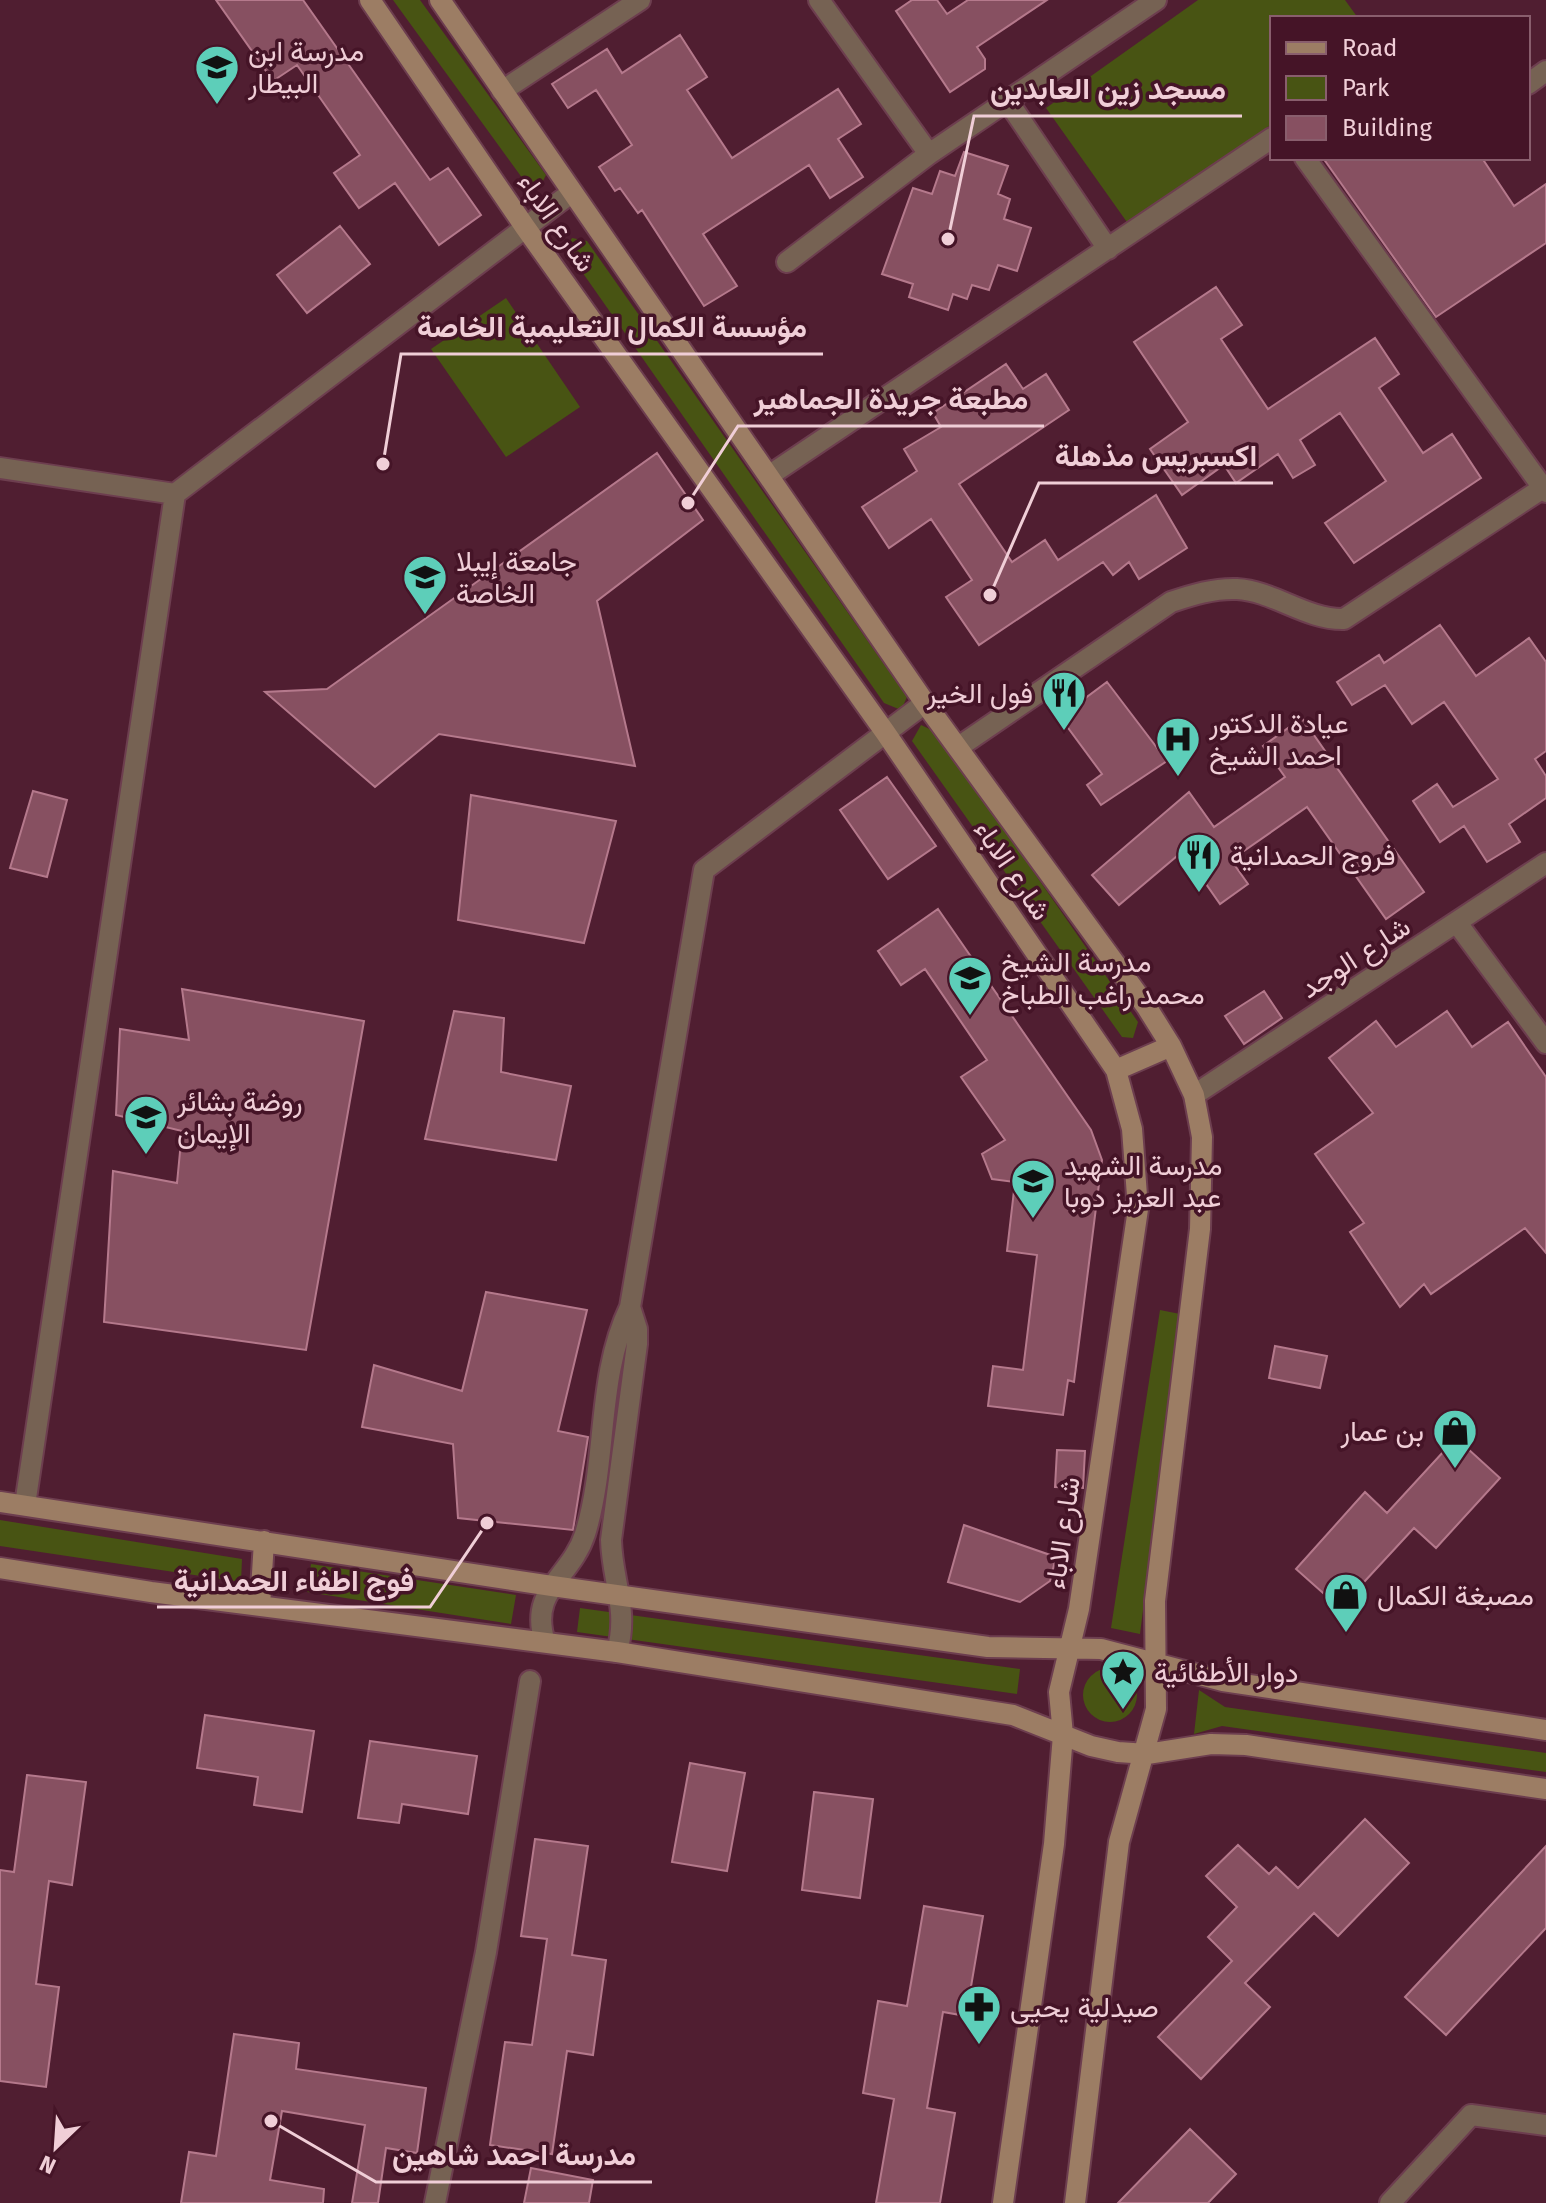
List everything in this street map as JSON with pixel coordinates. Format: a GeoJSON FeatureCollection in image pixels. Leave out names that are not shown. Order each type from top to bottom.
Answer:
{"type":"FeatureCollection","features":[{"type":"Feature","properties":{"kind":"main road","name":"شارع الاباء"},"geometry":{"type":"LineString","coordinates":[[370,0],[525,227],[885,732],[1116,1070],[1132,1129],[1138,1209],[1081,1594],[1059,1692],[1063,1735],[1054,1844],[1003,2203]]}},
{"type":"Feature","properties":{"kind":"main road","name":"شارع الاباء"},"geometry":{"type":"LineString","coordinates":[[440,0],[925,703],[960,746],[1146,1006],[1171,1046],[1194,1095],[1202,1137],[1200,1229],[1155,1601],[1158,1664],[1156,1709],[1147,1754],[1131,1793],[1119,1842],[1075,2203]]}},
{"type":"Feature","properties":{"kind":"main road"},"geometry":{"type":"LineString","coordinates":[[1116,1070],[1171,1046]]}},
{"type":"Feature","properties":{"kind":"main road"},"geometry":{"type":"LineString","coordinates":[[0,1502],[552,1586],[988,1647],[1101,1649],[1255,1687],[1546,1730]]}},
{"type":"Feature","properties":{"kind":"main road"},"geometry":{"type":"LineString","coordinates":[[260,1606],[264,1541]]}},
{"type":"Feature","properties":{"kind":"main road"},"geometry":{"type":"LineString","coordinates":[[0,1568],[260,1606],[617,1652],[1013,1715],[1118,1752],[1147,1754],[1211,1744],[1246,1745],[1546,1789]]}},
{"type":"Feature","properties":{"kind":"street"},"geometry":{"type":"LineString","coordinates":[[502,91],[640,0]]}},
{"type":"Feature","properties":{"kind":"street"},"geometry":{"type":"LineString","coordinates":[[819,0],[929,154]]}},
{"type":"Feature","properties":{"kind":"street"},"geometry":{"type":"LineString","coordinates":[[787,262],[929,154],[1156,0]]}},
{"type":"Feature","properties":{"kind":"street"},"geometry":{"type":"LineString","coordinates":[[1007,100],[1108,249]]}},
{"type":"Feature","properties":{"kind":"street"},"geometry":{"type":"LineString","coordinates":[[770,475],[1270,139]]}},
{"type":"Feature","properties":{"kind":"street"},"geometry":{"type":"LineString","coordinates":[[960,746],[1171,602],[1205,591],[1240,589],[1328,619],[1344,619],[1544,490],[1306,160]]}},
{"type":"Feature","properties":{"kind":"street"},"geometry":{"type":"LineString","coordinates":[[25,1505],[175,494],[571,193]]}},
{"type":"Feature","properties":{"kind":"street"},"geometry":{"type":"LineString","coordinates":[[0,468],[175,494]]}},
{"type":"Feature","properties":{"kind":"street"},"geometry":{"type":"LineString","coordinates":[[545,1642],[540,1613],[552,1586],[573,1561],[586,1532],[616,1343],[630,1307],[704,870],[925,703]]}},
{"type":"Feature","properties":{"kind":"street","name":"شارع الوجد"},"geometry":{"type":"LineString","coordinates":[[1194,1095],[1546,863]]}},
{"type":"Feature","properties":{"kind":"street"},"geometry":{"type":"LineString","coordinates":[[1457,923],[1546,1043]]}},
{"type":"Feature","properties":{"kind":"street"},"geometry":{"type":"LineString","coordinates":[[617,1652],[622,1626],[621,1594],[612,1568],[611,1540],[637,1344],[637,1329],[630,1307]]}},
{"type":"Feature","properties":{"kind":"street"},"geometry":{"type":"LineString","coordinates":[[435,2203],[486,1952],[530,1681]]}},
{"type":"Feature","properties":{"kind":"street"},"geometry":{"type":"LineString","coordinates":[[1390,2203],[1471,2115],[1546,2125]]}},
{"type":"Feature","properties":{"kind":"green space"},"geometry":{"type":"Polygon","coordinates":[[[393,0],[420,0],[546,175],[540,187],[528,186],[393,0]]]}},
{"type":"Feature","properties":{"kind":"green space"},"geometry":{"type":"Polygon","coordinates":[[[1198,0],[1345,0],[1357,16],[1270,16],[1270,125],[1129,225],[1046,108],[1198,0]]]}},
{"type":"Feature","properties":{"kind":"green space"},"geometry":{"type":"Polygon","coordinates":[[[572,238],[587,241],[907,697],[901,710],[884,703],[566,249],[572,238]]]}},
{"type":"Feature","properties":{"kind":"green space"},"geometry":{"type":"Polygon","coordinates":[[[506,298],[580,407],[506,457],[431,349],[506,298]]]}},
{"type":"Feature","properties":{"kind":"green space"},"geometry":{"type":"Polygon","coordinates":[[[921,725],[936,732],[1138,1022],[1133,1038],[1122,1037],[912,741],[921,725]]]}},
{"type":"Feature","properties":{"kind":"green space"},"geometry":{"type":"Polygon","coordinates":[[[1160,1310],[1180,1314],[1140,1634],[1111,1628],[1160,1310]]]}},
{"type":"Feature","properties":{"kind":"green space"},"geometry":{"type":"Polygon","coordinates":[[[0,1520],[242,1559],[241,1582],[0,1546],[0,1520]]]}},
{"type":"Feature","properties":{"kind":"green space"},"geometry":{"type":"Polygon","coordinates":[[[311,1564],[516,1595],[511,1624],[307,1592],[311,1564]]]}},
{"type":"Feature","properties":{"kind":"green space"},"geometry":{"type":"Polygon","coordinates":[[[580,1608],[1020,1669],[1017,1694],[577,1632],[580,1608]]]}},
{"type":"Feature","properties":{"kind":"green space"},"geometry":{"type":"Polygon","coordinates":[[[1110,1668],[1129,1676],[1137,1695],[1129,1714],[1110,1722],[1091,1714],[1083,1695],[1091,1676],[1110,1668]]]}},
{"type":"Feature","properties":{"kind":"green space"},"geometry":{"type":"Polygon","coordinates":[[[1199,1690],[1225,1707],[1546,1753],[1546,1772],[1222,1726],[1194,1734],[1199,1690]]]}},
{"type":"Feature","properties":{"kind":"building"},"geometry":{"type":"Polygon","coordinates":[[[216,0],[303,0],[430,180],[448,168],[481,215],[439,245],[395,183],[359,208],[334,173],[360,155],[297,65],[273,81],[216,0]]]}},
{"type":"Feature","properties":{"kind":"building"},"geometry":{"type":"Polygon","coordinates":[[[912,0],[937,0],[947,14],[968,0],[1047,0],[977,47],[985,59],[985,69],[950,92],[896,11],[912,0]]]}},
{"type":"Feature","properties":{"kind":"building"},"geometry":{"type":"Polygon","coordinates":[[[680,35],[707,77],[687,90],[732,158],[838,89],[861,124],[838,139],[863,177],[830,198],[809,165],[703,234],[737,286],[704,306],[642,210],[638,213],[620,188],[615,191],[599,167],[632,145],[596,90],[568,108],[552,84],[607,49],[622,73],[680,35]]]}},
{"type":"Feature","properties":{"kind":"building"},"geometry":{"type":"Polygon","coordinates":[[[964,152],[1008,166],[998,194],[1010,199],[1004,219],[1031,228],[1017,271],[998,265],[989,290],[972,285],[967,299],[953,294],[948,310],[909,297],[913,284],[882,274],[913,188],[932,194],[940,171],[955,176],[964,152]]]}},
{"type":"Feature","properties":{"kind":"building"},"geometry":{"type":"Polygon","coordinates":[[[1324,160],[1483,160],[1514,206],[1546,184],[1546,243],[1436,317],[1324,160]]]}},
{"type":"Feature","properties":{"kind":"building"},"geometry":{"type":"Polygon","coordinates":[[[340,226],[370,264],[307,313],[277,275],[340,226]]]}},
{"type":"Feature","properties":{"kind":"building"},"geometry":{"type":"Polygon","coordinates":[[[1216,287],[1242,325],[1221,339],[1268,409],[1375,338],[1399,374],[1379,388],[1423,453],[1452,434],[1481,478],[1354,563],[1325,523],[1386,481],[1340,413],[1300,440],[1315,465],[1293,478],[1278,454],[1236,483],[1224,465],[1182,495],[1150,449],[1188,422],[1134,342],[1216,287]]]}},
{"type":"Feature","properties":{"kind":"building"},"geometry":{"type":"Polygon","coordinates":[[[1006,364],[1023,389],[1046,374],[1069,410],[959,484],[1012,562],[1045,540],[1058,560],[1156,495],[1187,548],[1139,579],[1129,562],[1113,575],[1103,562],[979,645],[946,597],[972,580],[931,519],[889,548],[862,507],[917,471],[904,449],[941,427],[933,413],[1006,364]]]}},
{"type":"Feature","properties":{"kind":"building"},"geometry":{"type":"Polygon","coordinates":[[[657,453],[703,520],[597,601],[635,766],[439,734],[375,787],[265,692],[327,689],[657,453]]]}},
{"type":"Feature","properties":{"kind":"building"},"geometry":{"type":"Polygon","coordinates":[[[1440,625],[1476,676],[1529,638],[1546,662],[1546,751],[1535,759],[1546,776],[1546,798],[1509,824],[1520,842],[1487,862],[1464,826],[1440,842],[1413,801],[1437,784],[1453,807],[1498,779],[1444,702],[1412,724],[1385,685],[1352,705],[1337,682],[1379,655],[1384,663],[1440,625]]]}},
{"type":"Feature","properties":{"kind":"building"},"geometry":{"type":"Polygon","coordinates":[[[1107,682],[1167,761],[1101,805],[1087,785],[1102,774],[1060,717],[1107,682]]]}},
{"type":"Feature","properties":{"kind":"building"},"geometry":{"type":"Polygon","coordinates":[[[1302,718],[1424,892],[1386,919],[1307,807],[1231,860],[1248,884],[1220,904],[1183,851],[1119,905],[1092,875],[1189,792],[1214,827],[1285,777],[1263,746],[1302,718]]]}},
{"type":"Feature","properties":{"kind":"building"},"geometry":{"type":"Polygon","coordinates":[[[887,777],[936,846],[888,879],[840,810],[887,777]]]}},
{"type":"Feature","properties":{"kind":"building"},"geometry":{"type":"Polygon","coordinates":[[[33,791],[67,800],[47,877],[10,868],[33,791]]]}},
{"type":"Feature","properties":{"kind":"building"},"geometry":{"type":"Polygon","coordinates":[[[471,795],[616,821],[584,943],[458,920],[471,795]]]}},
{"type":"Feature","properties":{"kind":"building"},"geometry":{"type":"Polygon","coordinates":[[[938,909],[1091,1130],[1102,1160],[1074,1382],[1068,1380],[1063,1415],[988,1406],[993,1366],[1023,1370],[1037,1255],[1007,1251],[1015,1182],[992,1179],[982,1154],[1005,1140],[961,1077],[987,1060],[925,969],[901,985],[878,951],[938,909]]]}},
{"type":"Feature","properties":{"kind":"building"},"geometry":{"type":"Polygon","coordinates":[[[182,989],[364,1021],[306,1350],[104,1322],[113,1171],[177,1183],[182,1131],[116,1115],[120,1029],[189,1040],[182,989]]]}},
{"type":"Feature","properties":{"kind":"building"},"geometry":{"type":"Polygon","coordinates":[[[1264,991],[1282,1018],[1244,1044],[1225,1016],[1264,991]]]}},
{"type":"Feature","properties":{"kind":"building"},"geometry":{"type":"Polygon","coordinates":[[[454,1011],[504,1018],[501,1072],[571,1086],[556,1160],[425,1139],[454,1011]]]}},
{"type":"Feature","properties":{"kind":"building"},"geometry":{"type":"Polygon","coordinates":[[[1447,1011],[1472,1047],[1508,1022],[1546,1077],[1546,1253],[1525,1228],[1431,1294],[1424,1284],[1400,1307],[1350,1232],[1364,1223],[1315,1154],[1373,1113],[1329,1058],[1376,1021],[1396,1047],[1447,1011]]]}},
{"type":"Feature","properties":{"kind":"building"},"geometry":{"type":"Polygon","coordinates":[[[486,1292],[587,1310],[558,1431],[588,1437],[573,1530],[458,1518],[453,1444],[362,1427],[374,1365],[462,1391],[486,1292]]]}},
{"type":"Feature","properties":{"kind":"building"},"geometry":{"type":"Polygon","coordinates":[[[1275,1346],[1327,1356],[1320,1388],[1269,1378],[1275,1346]]]}},
{"type":"Feature","properties":{"kind":"building"},"geometry":{"type":"Polygon","coordinates":[[[1456,1438],[1500,1478],[1436,1548],[1414,1528],[1340,1608],[1296,1569],[1365,1492],[1387,1513],[1456,1438]]]}},
{"type":"Feature","properties":{"kind":"building"},"geometry":{"type":"Polygon","coordinates":[[[1057,1450],[1085,1451],[1083,1488],[1055,1487],[1057,1450]]]}},
{"type":"Feature","properties":{"kind":"building"},"geometry":{"type":"Polygon","coordinates":[[[964,1525],[1056,1557],[1050,1581],[1020,1602],[948,1582],[964,1525]]]}},
{"type":"Feature","properties":{"kind":"building"},"geometry":{"type":"Polygon","coordinates":[[[205,1715],[314,1731],[302,1812],[254,1805],[258,1777],[197,1768],[205,1715]]]}},
{"type":"Feature","properties":{"kind":"building"},"geometry":{"type":"Polygon","coordinates":[[[370,1741],[477,1756],[468,1814],[402,1804],[399,1823],[358,1818],[370,1741]]]}},
{"type":"Feature","properties":{"kind":"building"},"geometry":{"type":"Polygon","coordinates":[[[690,1763],[745,1773],[727,1871],[672,1862],[690,1763]]]}},
{"type":"Feature","properties":{"kind":"building"},"geometry":{"type":"Polygon","coordinates":[[[27,1775],[86,1782],[72,1885],[49,1881],[36,1984],[59,1987],[46,2087],[0,2081],[0,1870],[14,1872],[27,1775]]]}},
{"type":"Feature","properties":{"kind":"building"},"geometry":{"type":"Polygon","coordinates":[[[814,1792],[873,1799],[860,1898],[802,1890],[814,1792]]]}},
{"type":"Feature","properties":{"kind":"building"},"geometry":{"type":"Polygon","coordinates":[[[1365,1819],[1409,1863],[1338,1936],[1314,1913],[1245,1983],[1270,2007],[1201,2079],[1158,2037],[1232,1961],[1208,1937],[1237,1907],[1206,1876],[1238,1845],[1269,1874],[1276,1867],[1298,1888],[1365,1819]]]}},
{"type":"Feature","properties":{"kind":"building"},"geometry":{"type":"Polygon","coordinates":[[[535,1839],[588,1846],[572,1955],[606,1960],[593,2055],[567,2051],[552,2154],[490,2145],[505,2042],[532,2045],[547,1939],[521,1936],[535,1839]]]}},
{"type":"Feature","properties":{"kind":"building"},"geometry":{"type":"Polygon","coordinates":[[[1546,1846],[1546,1928],[1446,2035],[1405,1997],[1546,1846]]]}},
{"type":"Feature","properties":{"kind":"building"},"geometry":{"type":"Polygon","coordinates":[[[924,1906],[983,1916],[966,2016],[943,2012],[927,2108],[955,2113],[940,2203],[876,2203],[894,2099],[863,2093],[878,2001],[907,2006],[924,1906]]]}},
{"type":"Feature","properties":{"kind":"building"},"geometry":{"type":"Polygon","coordinates":[[[234,2034],[299,2043],[296,2069],[426,2088],[417,2153],[386,2148],[378,2203],[352,2203],[365,2125],[282,2111],[270,2180],[324,2189],[323,2203],[181,2203],[189,2152],[216,2156],[234,2034]]]}},
{"type":"Feature","properties":{"kind":"building"},"geometry":{"type":"Polygon","coordinates":[[[1190,2129],[1236,2174],[1208,2203],[1118,2203],[1190,2129]]]}},
{"type":"Feature","properties":{"kind":"building"},"geometry":{"type":"Polygon","coordinates":[[[531,2168],[593,2180],[589,2203],[524,2203],[531,2168]]]}},
{"type":"Feature","properties":{"kind":"place","name":"مدرسة ابن البيطار"},"geometry":{"type":"Point","coordinates":[217,106]}},
{"type":"Feature","properties":{"kind":"place","name":"مسجد زين العابدين"},"geometry":{"type":"Point","coordinates":[948,239]}},
{"type":"Feature","properties":{"kind":"place","name":"مؤسسة الكمال التعليمية الخاصة"},"geometry":{"type":"Point","coordinates":[383,464]}},
{"type":"Feature","properties":{"kind":"place","name":"مطبعة جريدة الجماهير"},"geometry":{"type":"Point","coordinates":[688,503]}},
{"type":"Feature","properties":{"kind":"place","name":"اكسبريس مذهلة"},"geometry":{"type":"Point","coordinates":[990,595]}},
{"type":"Feature","properties":{"kind":"place","name":"جامعة إيبلا الخاصة"},"geometry":{"type":"Point","coordinates":[425,616]}},
{"type":"Feature","properties":{"kind":"place","name":"فول الخير"},"geometry":{"type":"Point","coordinates":[1064,732]}},
{"type":"Feature","properties":{"kind":"place","name":"عيادة الدكتور احمد الشيخ"},"geometry":{"type":"Point","coordinates":[1178,778]}},
{"type":"Feature","properties":{"kind":"place","name":"فروج الحمدانية"},"geometry":{"type":"Point","coordinates":[1199,894]}},
{"type":"Feature","properties":{"kind":"place","name":"مدرسة الشيخ محمد راغب الطباخ"},"geometry":{"type":"Point","coordinates":[970,1017]}},
{"type":"Feature","properties":{"kind":"place","name":"روضة بشائر الإيمان"},"geometry":{"type":"Point","coordinates":[146,1156]}},
{"type":"Feature","properties":{"kind":"place","name":"مدرسة الشهيد عبد العزيز دوبا"},"geometry":{"type":"Point","coordinates":[1033,1220]}},
{"type":"Feature","properties":{"kind":"place","name":"بن عمار"},"geometry":{"type":"Point","coordinates":[1455,1470]}},
{"type":"Feature","properties":{"kind":"place","name":"فوج اطفاء الحمدانية"},"geometry":{"type":"Point","coordinates":[487,1523]}},
{"type":"Feature","properties":{"kind":"place","name":"مصبغة الكمال"},"geometry":{"type":"Point","coordinates":[1346,1634]}},
{"type":"Feature","properties":{"kind":"place","name":"دوار الأطفائية"},"geometry":{"type":"Point","coordinates":[1123,1711]}},
{"type":"Feature","properties":{"kind":"place","name":"صيدلية يحيى"},"geometry":{"type":"Point","coordinates":[979,2046]}},
{"type":"Feature","properties":{"kind":"place","name":"مدرسة احمد شاهين"},"geometry":{"type":"Point","coordinates":[271,2121]}}]}
